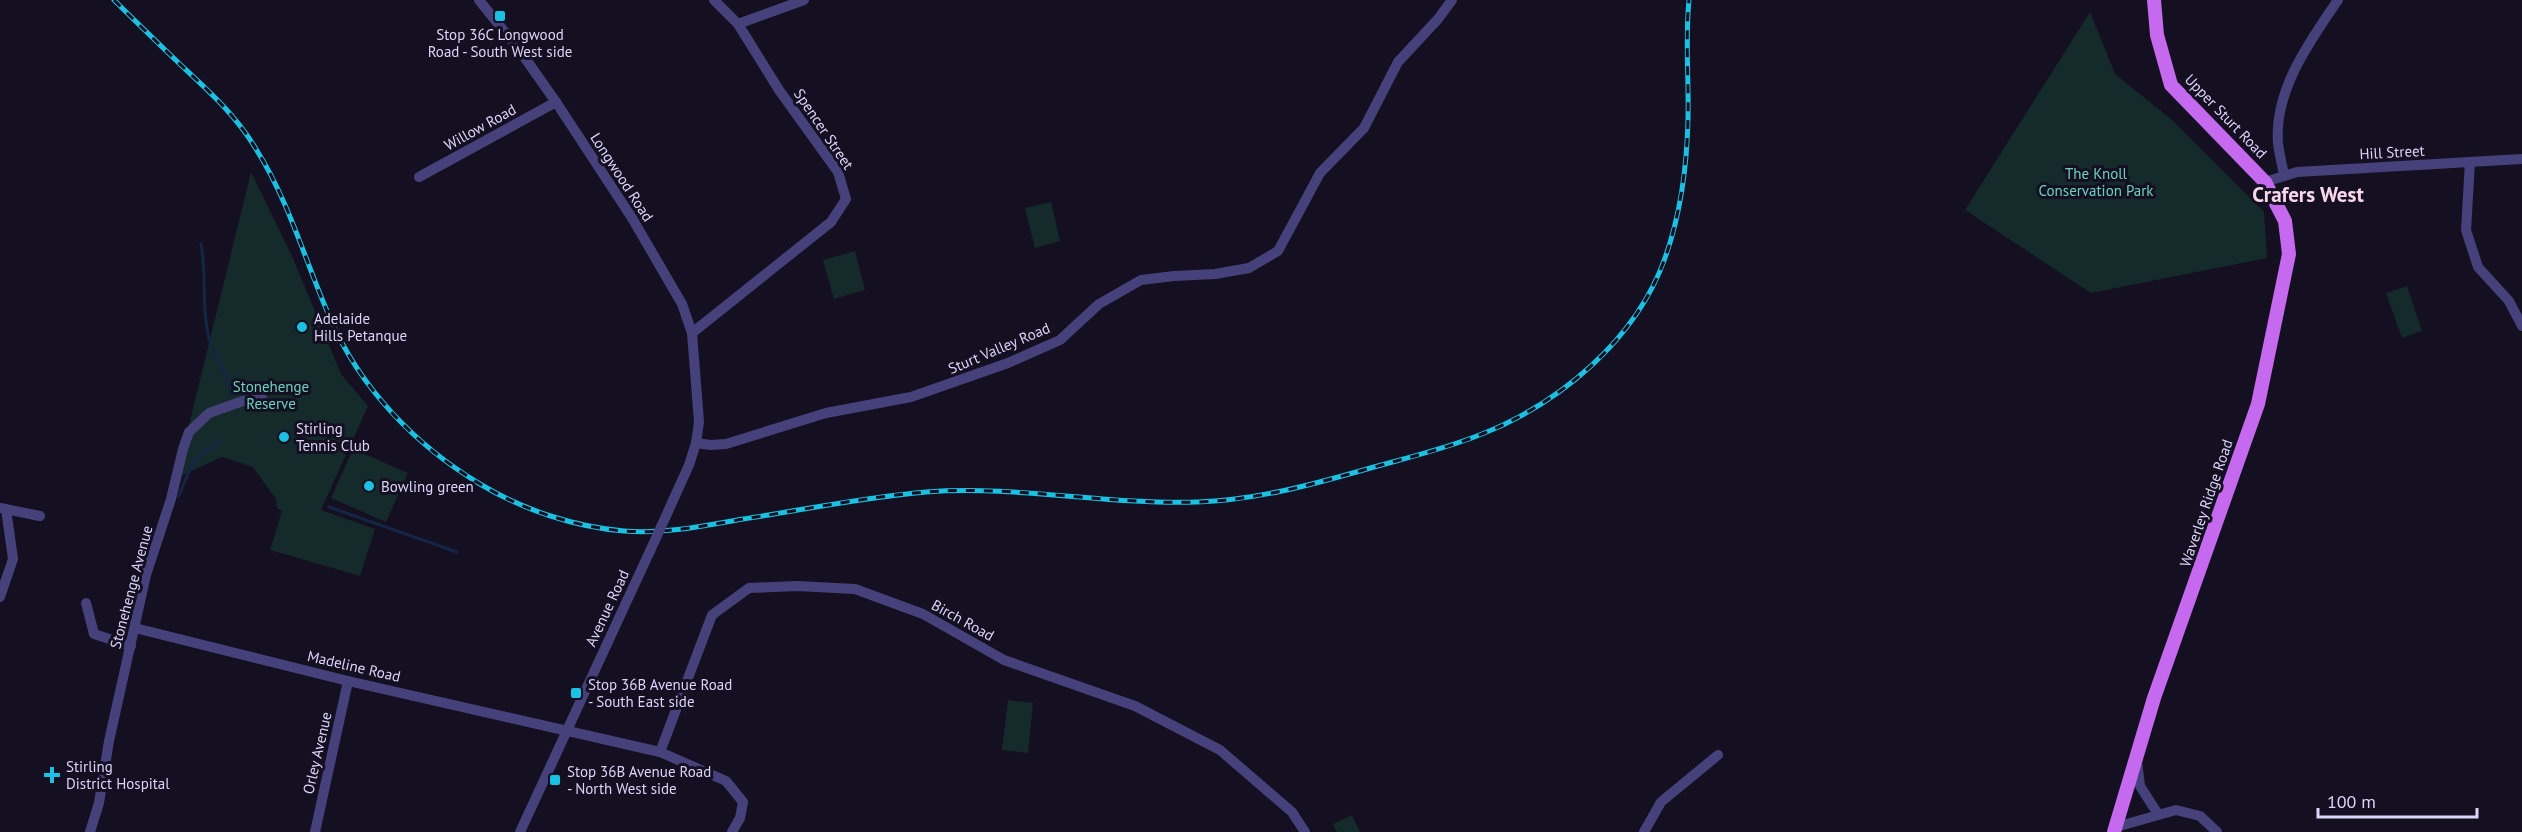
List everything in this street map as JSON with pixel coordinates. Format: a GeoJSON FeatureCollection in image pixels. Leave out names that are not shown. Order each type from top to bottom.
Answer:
{"type":"FeatureCollection","features":[{"type":"Feature","properties":{"kind":"main road","name":"Upper Sturt Road"},"geometry":{"type":"LineString","coordinates":[[2154,0],[2157,35],[2171,85],[2265,182]]}},
{"type":"Feature","properties":{"kind":"main road","name":"Waverley Ridge Road"},"geometry":{"type":"LineString","coordinates":[[2115,830],[2154,699],[2258,404],[2289,254],[2285,221],[2265,182]]}},
{"type":"Feature","properties":{"kind":"street","name":"Longwood Road"},"geometry":{"type":"LineString","coordinates":[[479,0],[520,51],[556,102],[682,303],[692,333],[698,390]]}},
{"type":"Feature","properties":{"kind":"street","name":"Spencer Street"},"geometry":{"type":"LineString","coordinates":[[692,333],[831,222],[846,199],[838,172],[779,90],[738,24],[714,0]]}},
{"type":"Feature","properties":{"kind":"street"},"geometry":{"type":"LineString","coordinates":[[738,24],[804,0]]}},
{"type":"Feature","properties":{"kind":"street","name":"Sturt Valley Road"},"geometry":{"type":"LineString","coordinates":[[696,442],[710,445],[726,444],[826,413],[911,398],[1008,363],[1060,340],[1098,304],[1141,280],[1215,274],[1249,268],[1278,251],[1320,173],[1364,128],[1398,62],[1438,19],[1452,0]]}},
{"type":"Feature","properties":{"kind":"street"},"geometry":{"type":"LineString","coordinates":[[2284,175],[2278,143],[2279,123],[2289,81],[2310,41],[2338,0]]}},
{"type":"Feature","properties":{"kind":"street","name":"Willow Road"},"geometry":{"type":"LineString","coordinates":[[419,177],[556,102]]}},
{"type":"Feature","properties":{"kind":"street","name":"Hill Street"},"geometry":{"type":"LineString","coordinates":[[2265,182],[2284,175],[2522,159]]}},
{"type":"Feature","properties":{"kind":"street"},"geometry":{"type":"LineString","coordinates":[[2470,162],[2466,231],[2478,267],[2509,301],[2522,326]]}},
{"type":"Feature","properties":{"kind":"street","name":"Avenue Road"},"geometry":{"type":"LineString","coordinates":[[520,832],[661,527],[696,442],[699,422],[698,390]]}},
{"type":"Feature","properties":{"kind":"street","name":"Stonehenge Avenue"},"geometry":{"type":"LineString","coordinates":[[90,832],[99,803],[146,576],[171,499],[189,432],[204,417],[219,408],[262,398]]}},
{"type":"Feature","properties":{"kind":"street"},"geometry":{"type":"LineString","coordinates":[[0,597],[13,559],[3,508],[40,516]]}},
{"type":"Feature","properties":{"kind":"street","name":"Birch Road"},"geometry":{"type":"LineString","coordinates":[[660,752],[712,615],[749,588],[797,586],[855,590],[923,614],[1004,660],[1135,706],[1220,750],[1292,812],[1305,832]]}},
{"type":"Feature","properties":{"kind":"street"},"geometry":{"type":"LineString","coordinates":[[86,603],[94,634],[130,646]]}},
{"type":"Feature","properties":{"kind":"street","name":"Madeline Road"},"geometry":{"type":"LineString","coordinates":[[135,628],[348,681],[568,729],[660,752],[726,781],[744,802],[740,818],[732,832]]}},
{"type":"Feature","properties":{"kind":"street","name":"Orley Avenue"},"geometry":{"type":"LineString","coordinates":[[315,832],[348,681]]}},
{"type":"Feature","properties":{"kind":"street"},"geometry":{"type":"LineString","coordinates":[[1644,832],[1661,802],[1718,755]]}},
{"type":"Feature","properties":{"kind":"street"},"geometry":{"type":"LineString","coordinates":[[2137,761],[2140,786],[2158,814]]}},
{"type":"Feature","properties":{"kind":"street"},"geometry":{"type":"LineString","coordinates":[[2115,830],[2158,814],[2176,810],[2200,816],[2217,832]]}},
{"type":"Feature","properties":{"kind":"green space","name":"The Knoll Conservation Park"},"geometry":{"type":"Polygon","coordinates":[[[2090,12],[2115,74],[2171,119],[2264,212],[2267,258],[2091,293],[1965,210],[2090,12]]]}},
{"type":"Feature","properties":{"kind":"green space","name":"Stonehenge Reserve"},"geometry":{"type":"Polygon","coordinates":[[[251,172],[292,256],[341,374],[368,406],[321,510],[375,529],[360,576],[270,550],[282,511],[277,508],[276,499],[253,467],[222,457],[176,478],[251,172]]]}},
{"type":"Feature","properties":{"kind":"green space"},"geometry":{"type":"Polygon","coordinates":[[[1051,202],[1060,241],[1035,248],[1025,208],[1051,202]]]}},
{"type":"Feature","properties":{"kind":"green space"},"geometry":{"type":"Polygon","coordinates":[[[855,251],[865,290],[834,299],[823,260],[855,251]]]}},
{"type":"Feature","properties":{"kind":"green space"},"geometry":{"type":"Polygon","coordinates":[[[2407,286],[2422,331],[2402,338],[2386,293],[2407,286]]]}},
{"type":"Feature","properties":{"kind":"green space","name":"Bowling green"},"geometry":{"type":"Polygon","coordinates":[[[353,449],[408,473],[386,522],[331,498],[353,449]]]}},
{"type":"Feature","properties":{"kind":"green space"},"geometry":{"type":"Polygon","coordinates":[[[1008,700],[1033,703],[1028,753],[1002,750],[1008,700]]]}},
{"type":"Feature","properties":{"kind":"green space"},"geometry":{"type":"Polygon","coordinates":[[[1352,815],[1360,832],[1337,832],[1333,824],[1352,815]]]}},
{"type":"Feature","properties":{"kind":"waterway"},"geometry":{"type":"LineString","coordinates":[[201,244],[207,327],[211,346],[232,395]]}},
{"type":"Feature","properties":{"kind":"waterway"},"geometry":{"type":"LineString","coordinates":[[179,496],[198,457],[221,441]]}},
{"type":"Feature","properties":{"kind":"waterway"},"geometry":{"type":"LineString","coordinates":[[329,507],[457,552]]}},
{"type":"Feature","properties":{"kind":"railway"},"geometry":{"type":"LineString","coordinates":[[114,0],[214,96],[249,137],[278,189],[342,344],[357,368],[392,413],[412,433],[456,469],[514,502],[550,516],[587,526],[639,532],[684,529],[857,500],[926,492],[994,491],[1129,501],[1219,501],[1304,486],[1425,453],[1482,434],[1511,421],[1567,386],[1615,342],[1635,316],[1652,288],[1665,258],[1679,208],[1686,154],[1689,0]]}},
{"type":"Feature","properties":{"kind":"place","name":"Stop 36C Longwood Road - South West side"},"geometry":{"type":"Point","coordinates":[500,16]}},
{"type":"Feature","properties":{"kind":"place","name":"Adelaide Hills Petanque"},"geometry":{"type":"Point","coordinates":[302,327]}},
{"type":"Feature","properties":{"kind":"place","name":"Stirling Tennis Club"},"geometry":{"type":"Point","coordinates":[284,437]}},
{"type":"Feature","properties":{"kind":"place","name":"Bowling green"},"geometry":{"type":"Point","coordinates":[369,486]}},
{"type":"Feature","properties":{"kind":"place","name":"Stop 36B Avenue Road - South East side"},"geometry":{"type":"Point","coordinates":[576,693]}},
{"type":"Feature","properties":{"kind":"place","name":"Stirling District Hospital"},"geometry":{"type":"Point","coordinates":[52,775]}},
{"type":"Feature","properties":{"kind":"place","name":"Stop 36B Avenue Road - North West side"},"geometry":{"type":"Point","coordinates":[555,780]}},
{"type":"Feature","properties":{"kind":"district","name":"Crafers West"},"geometry":{"type":"Point","coordinates":[2308,194]}}]}
